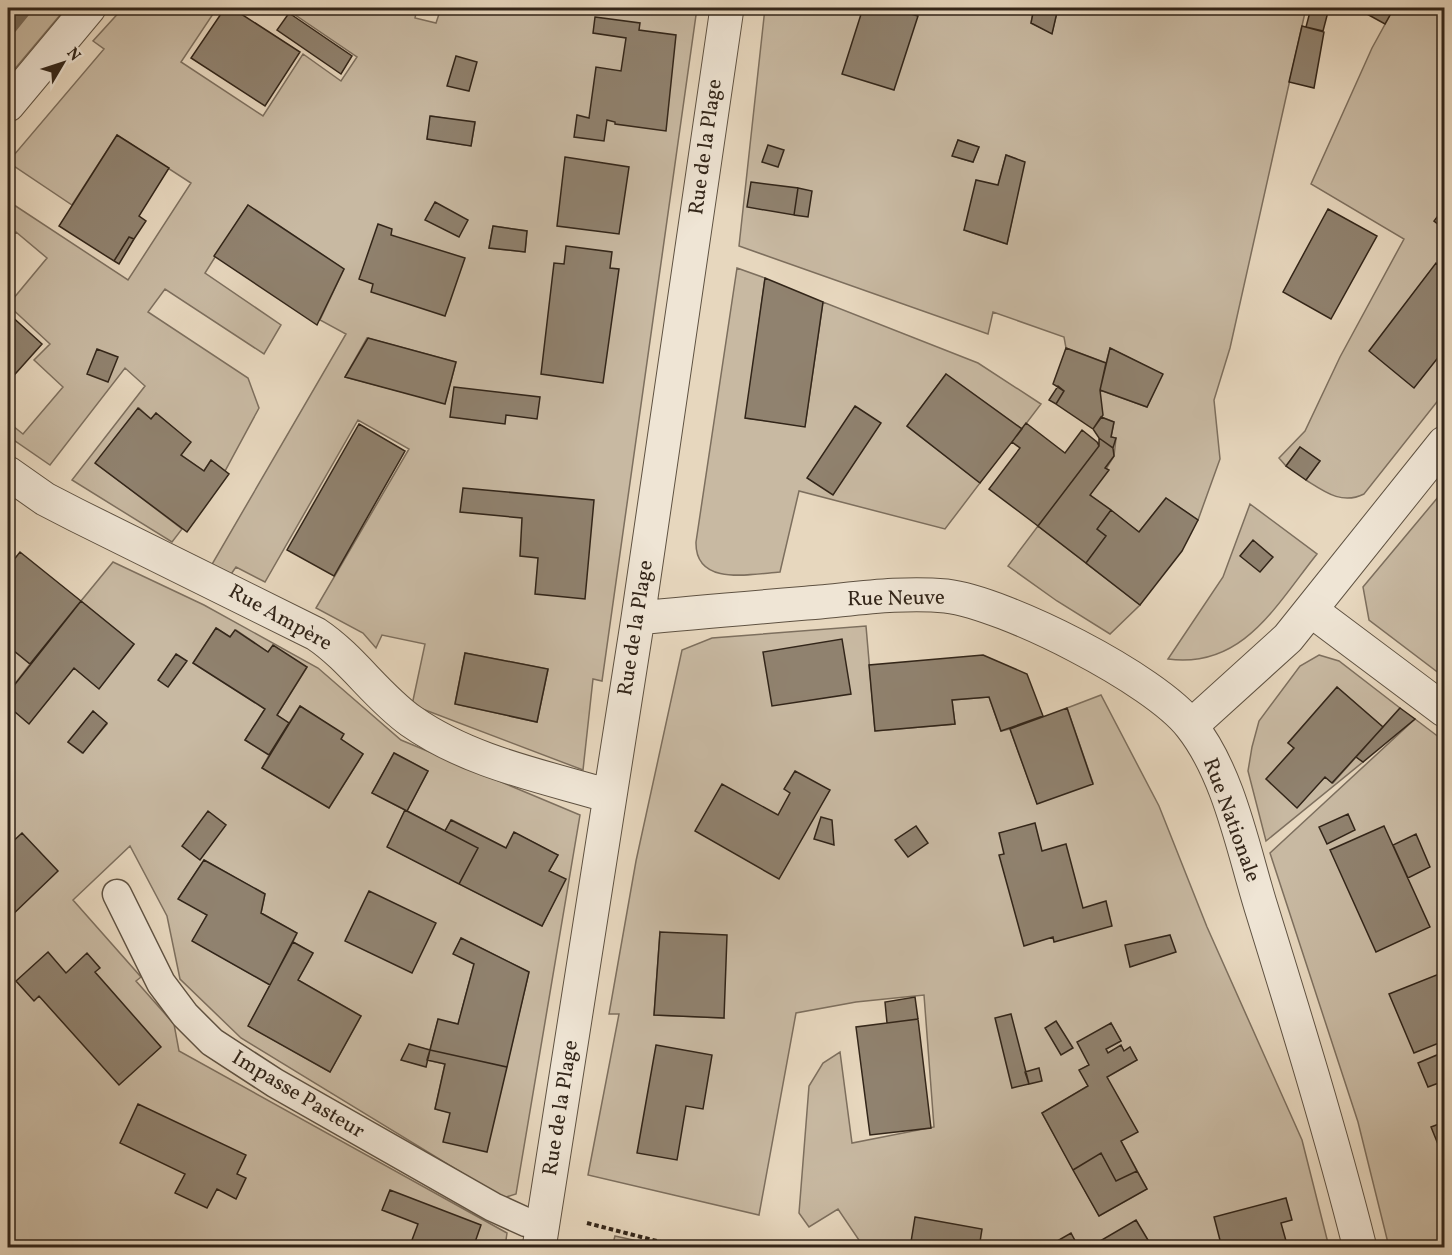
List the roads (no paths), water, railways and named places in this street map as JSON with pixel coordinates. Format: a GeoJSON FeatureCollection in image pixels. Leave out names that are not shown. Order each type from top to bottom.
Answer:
{"type":"FeatureCollection","features":[{"type":"Feature","properties":{"kind":"street"},"geometry":{"type":"LineString","coordinates":[[8,105],[89,8]]}},
{"type":"Feature","properties":{"kind":"street","name":"Rue de la Plage"},"geometry":{"type":"LineString","coordinates":[[543,1228],[638,618],[727,8]]}},
{"type":"Feature","properties":{"kind":"street"},"geometry":{"type":"LineString","coordinates":[[1191,726],[1273,653],[1311,611],[1444,443]]}},
{"type":"Feature","properties":{"kind":"street","name":"Rue Ampère"},"geometry":{"type":"LineString","coordinates":[[8,473],[45,499],[316,634],[335,647],[409,719],[431,734],[485,760],[609,796]]}},
{"type":"Feature","properties":{"kind":"street","name":"Rue Neuve"},"geometry":{"type":"LineString","coordinates":[[638,618],[901,595],[950,597],[999,610],[1054,635],[1153,691],[1191,726]]}},
{"type":"Feature","properties":{"kind":"street"},"geometry":{"type":"LineString","coordinates":[[1311,611],[1444,710]]}},
{"type":"Feature","properties":{"kind":"street","name":"Rue Nationale"},"geometry":{"type":"LineString","coordinates":[[1191,726],[1213,762],[1225,793],[1320,1094],[1360,1248]]}},
{"type":"Feature","properties":{"kind":"lane","name":"Impasse Pasteur"},"geometry":{"type":"LineString","coordinates":[[117,894],[161,983],[185,1015],[212,1042],[275,1083],[493,1207],[512,1217],[543,1228]]}},
{"type":"Feature","properties":{"kind":"waterway"},"geometry":{"type":"LineString","coordinates":[[8,29],[25,8]]}}]}
